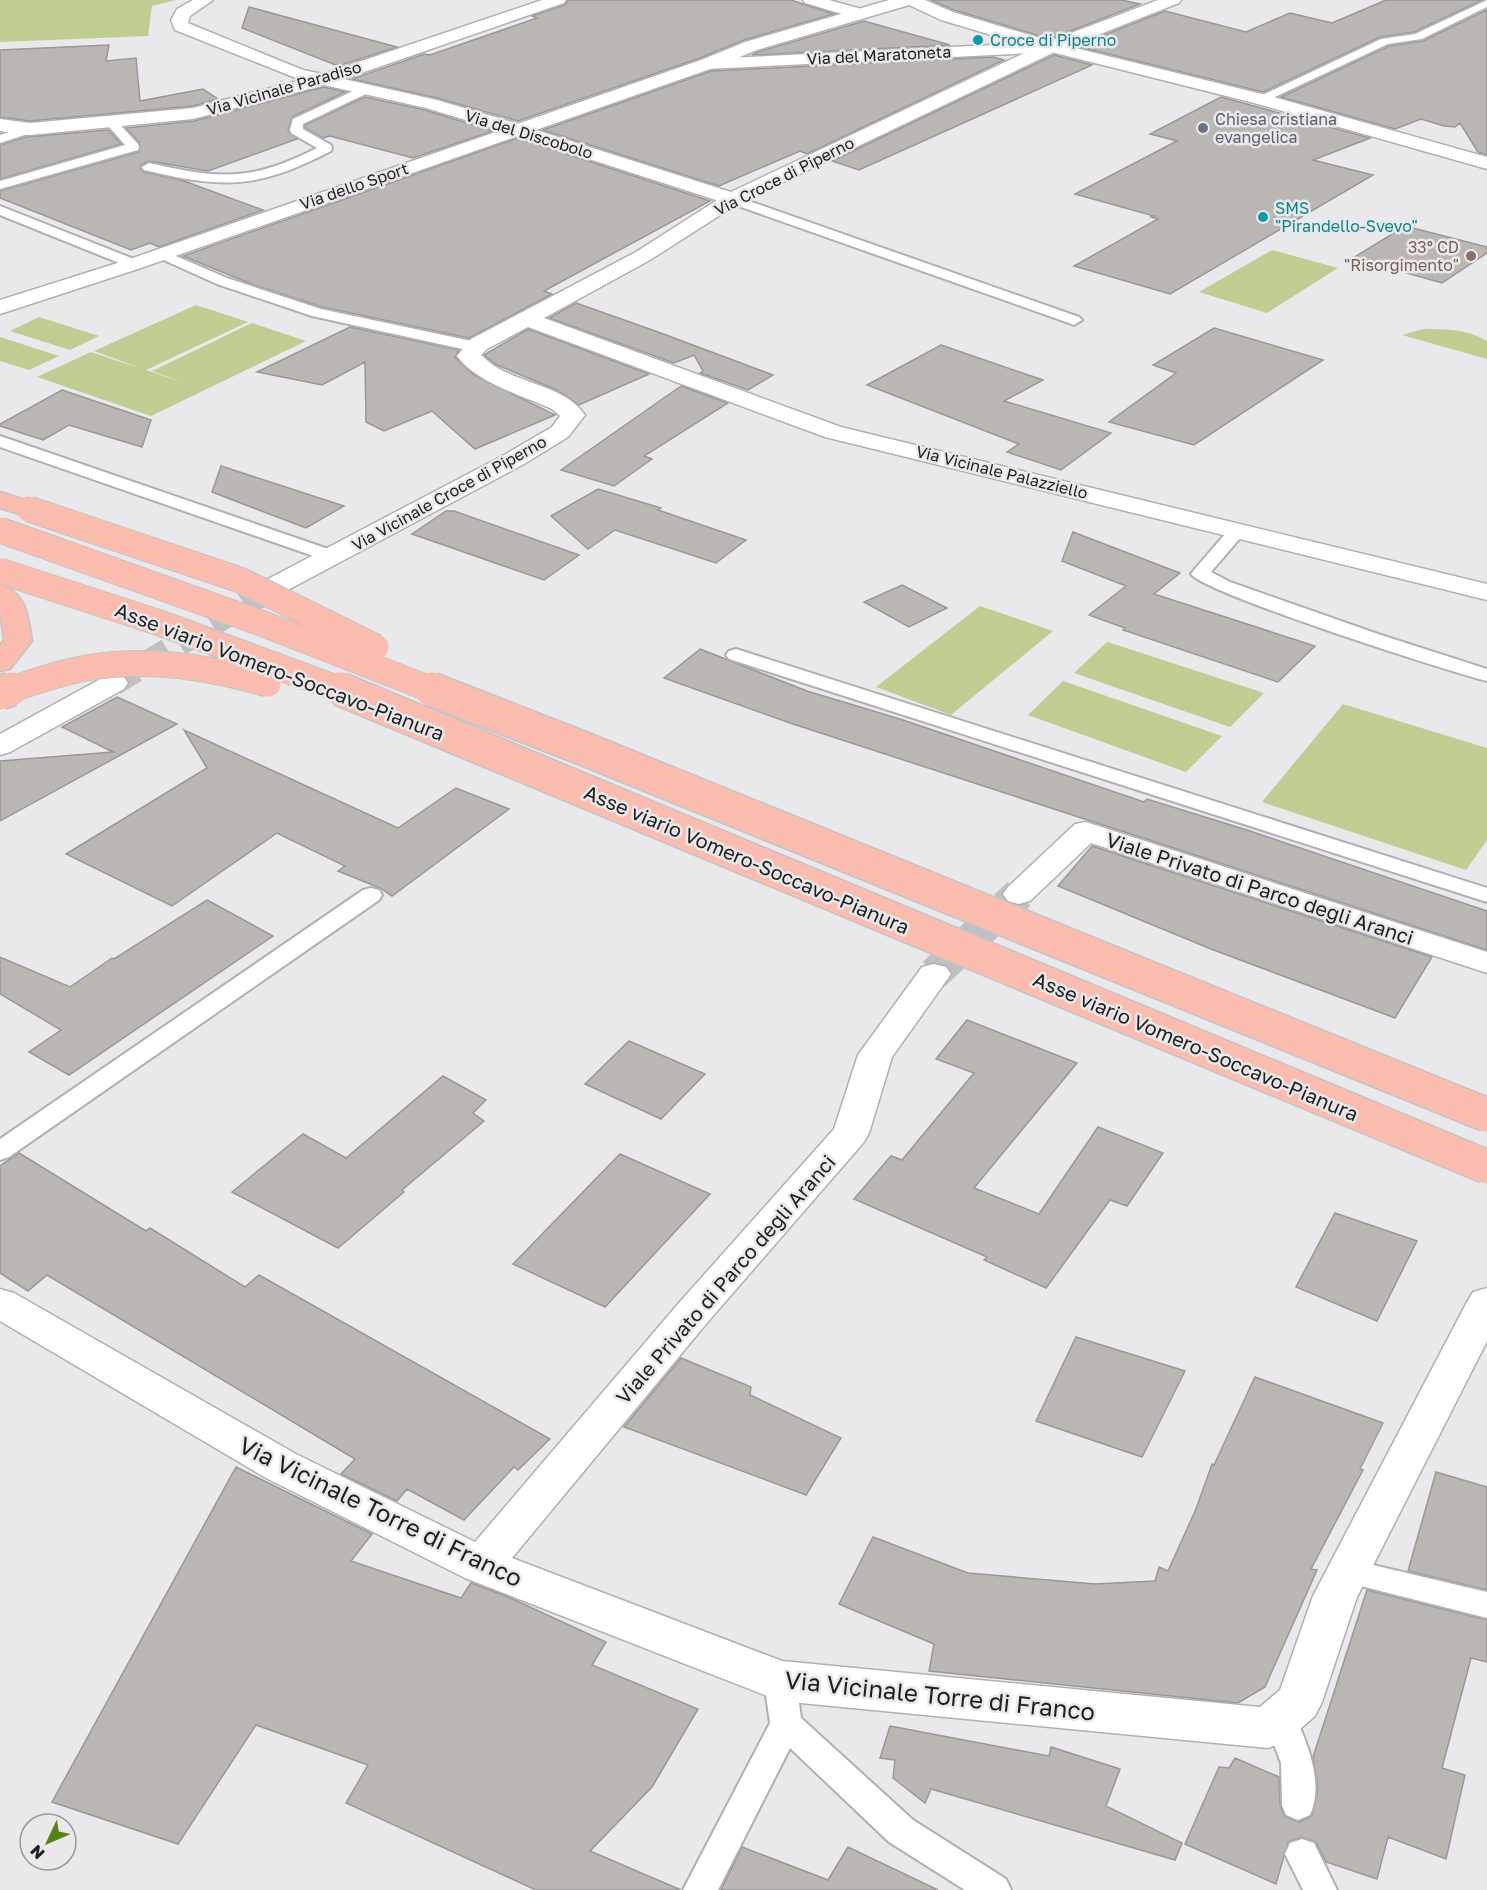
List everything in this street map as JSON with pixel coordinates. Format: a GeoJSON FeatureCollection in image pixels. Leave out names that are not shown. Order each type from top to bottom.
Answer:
{"type":"FeatureCollection","features":[{"type":"Feature","properties":{"kind":"highway"},"geometry":{"type":"LineString","coordinates":[[0,500],[240,580],[582,748]]}},
{"type":"Feature","properties":{"kind":"highway","name":"Asse viario Vomero-Soccavo-Pianura"},"geometry":{"type":"LineString","coordinates":[[0,530],[261,623],[582,748],[1487,1115]]}},
{"type":"Feature","properties":{"kind":"highway","name":"Asse viario Vomero-Soccavo-Pianura"},"geometry":{"type":"LineString","coordinates":[[0,572],[160,623],[369,700],[1487,1167]]}},
{"type":"Feature","properties":{"kind":"highway"},"geometry":{"type":"LineString","coordinates":[[0,593],[14,609],[18,641],[0,663]]}},
{"type":"Feature","properties":{"kind":"highway"},"geometry":{"type":"LineString","coordinates":[[0,693],[85,668],[144,662],[192,665],[234,674],[506,759]]}},
{"type":"Feature","properties":{"kind":"street","name":"Via del Discobolo"},"geometry":{"type":"LineString","coordinates":[[206,0],[183,13],[179,20],[181,26],[298,74],[431,104],[732,199]]}},
{"type":"Feature","properties":{"kind":"street","name":"Via Vicinale Paradiso"},"geometry":{"type":"LineString","coordinates":[[0,125],[30,129],[193,113],[323,80],[558,0]]}},
{"type":"Feature","properties":{"kind":"street"},"geometry":{"type":"LineString","coordinates":[[812,0],[859,14]]}},
{"type":"Feature","properties":{"kind":"street"},"geometry":{"type":"LineString","coordinates":[[707,64],[751,46],[907,0]]}},
{"type":"Feature","properties":{"kind":"street"},"geometry":{"type":"LineString","coordinates":[[912,0],[947,16],[1051,47],[1260,99],[1487,163]]}},
{"type":"Feature","properties":{"kind":"street"},"geometry":{"type":"LineString","coordinates":[[1051,47],[1173,0]]}},
{"type":"Feature","properties":{"kind":"street","name":"Via del Maratoneta"},"geometry":{"type":"LineString","coordinates":[[707,64],[1051,47]]}},
{"type":"Feature","properties":{"kind":"street","name":"Via Croce di Piperno"},"geometry":{"type":"LineString","coordinates":[[526,320],[643,256],[732,199],[1051,47]]}},
{"type":"Feature","properties":{"kind":"street","name":"Via dello Sport"},"geometry":{"type":"LineString","coordinates":[[0,307],[134,264],[515,129],[707,64]]}},
{"type":"Feature","properties":{"kind":"street"},"geometry":{"type":"LineString","coordinates":[[476,347],[526,320]]}},
{"type":"Feature","properties":{"kind":"street","name":"Via Vicinale Palazziello"},"geometry":{"type":"LineString","coordinates":[[526,320],[833,432],[1487,592]]}},
{"type":"Feature","properties":{"kind":"street","name":"Via Vicinale Croce di Piperno"},"geometry":{"type":"LineString","coordinates":[[277,585],[515,459],[560,432],[573,415],[560,405],[488,372],[468,356],[476,347]]}},
{"type":"Feature","properties":{"kind":"street"},"geometry":{"type":"LineString","coordinates":[[0,746],[114,682]]}},
{"type":"Feature","properties":{"kind":"street","name":"Viale Privato di Parco degli Aranci"},"geometry":{"type":"LineString","coordinates":[[1019,894],[1086,831],[1487,963]]}},
{"type":"Feature","properties":{"kind":"street","name":"Viale Privato di Parco degli Aranci"},"geometry":{"type":"LineString","coordinates":[[481,1565],[692,1314],[851,1133],[875,1055],[934,974]]}},
{"type":"Feature","properties":{"kind":"street","name":"Via Vicinale Torre di Franco"},"geometry":{"type":"LineString","coordinates":[[0,1303],[281,1466],[481,1565],[780,1681],[1268,1728],[1299,1702],[1335,1596],[1487,1302]]}},
{"type":"Feature","properties":{"kind":"lane"},"geometry":{"type":"LineString","coordinates":[[1260,99],[1385,41],[1418,37],[1487,3]]}},
{"type":"Feature","properties":{"kind":"lane"},"geometry":{"type":"LineString","coordinates":[[149,168],[217,179],[245,179],[312,156],[326,148],[296,130],[297,122],[366,89]]}},
{"type":"Feature","properties":{"kind":"lane"},"geometry":{"type":"LineString","coordinates":[[0,185],[133,147],[109,120]]}},
{"type":"Feature","properties":{"kind":"lane"},"geometry":{"type":"LineString","coordinates":[[0,139],[30,129]]}},
{"type":"Feature","properties":{"kind":"lane"},"geometry":{"type":"LineString","coordinates":[[732,199],[1074,320]]}},
{"type":"Feature","properties":{"kind":"lane"},"geometry":{"type":"LineString","coordinates":[[0,210],[134,264]]}},
{"type":"Feature","properties":{"kind":"lane"},"geometry":{"type":"LineString","coordinates":[[162,254],[222,281],[317,313],[476,347]]}},
{"type":"Feature","properties":{"kind":"lane"},"geometry":{"type":"LineString","coordinates":[[0,441],[332,556]]}},
{"type":"Feature","properties":{"kind":"lane"},"geometry":{"type":"LineString","coordinates":[[1238,530],[1200,574],[1224,586],[1371,638],[1487,675]]}},
{"type":"Feature","properties":{"kind":"lane"},"geometry":{"type":"LineString","coordinates":[[736,655],[1487,895]]}},
{"type":"Feature","properties":{"kind":"lane"},"geometry":{"type":"LineString","coordinates":[[0,1151],[371,895]]}},
{"type":"Feature","properties":{"kind":"lane"},"geometry":{"type":"LineString","coordinates":[[1348,1571],[1487,1605]]}},
{"type":"Feature","properties":{"kind":"lane"},"geometry":{"type":"LineString","coordinates":[[700,1890],[786,1724],[780,1681]]}},
{"type":"Feature","properties":{"kind":"lane"},"geometry":{"type":"LineString","coordinates":[[1280,1718],[1297,1763],[1298,1804]]}},
{"type":"Feature","properties":{"kind":"lane"},"geometry":{"type":"LineString","coordinates":[[786,1724],[901,1831],[994,1890]]}},
{"type":"Feature","properties":{"kind":"lane"},"geometry":{"type":"LineString","coordinates":[[1302,1854],[1320,1890]]}},
{"type":"Feature","properties":{"kind":"green space"},"geometry":{"type":"Polygon","coordinates":[[[0,0],[176,0],[152,6],[148,36],[0,42],[0,0]]]}},
{"type":"Feature","properties":{"kind":"green space"},"geometry":{"type":"Polygon","coordinates":[[[1272,250],[1338,268],[1267,313],[1199,292],[1272,250]]]}},
{"type":"Feature","properties":{"kind":"green space"},"geometry":{"type":"Polygon","coordinates":[[[196,305],[248,322],[146,370],[188,384],[152,371],[252,323],[306,341],[151,416],[37,377],[91,352],[142,369],[94,351],[196,305]]]}},
{"type":"Feature","properties":{"kind":"green space"},"geometry":{"type":"Polygon","coordinates":[[[39,317],[99,336],[70,350],[10,331],[39,317]]]}},
{"type":"Feature","properties":{"kind":"green space"},"geometry":{"type":"Polygon","coordinates":[[[1423,329],[1456,330],[1479,337],[1487,341],[1487,359],[1402,335],[1423,329]]]}},
{"type":"Feature","properties":{"kind":"green space"},"geometry":{"type":"Polygon","coordinates":[[[0,337],[59,356],[29,370],[0,361],[0,337]]]}},
{"type":"Feature","properties":{"kind":"green space"},"geometry":{"type":"Polygon","coordinates":[[[980,606],[1053,631],[951,715],[876,687],[980,606]]]}},
{"type":"Feature","properties":{"kind":"green space"},"geometry":{"type":"Polygon","coordinates":[[[1107,642],[1264,693],[1230,727],[1074,673],[1107,642]]]}},
{"type":"Feature","properties":{"kind":"green space"},"geometry":{"type":"Polygon","coordinates":[[[1063,681],[1222,736],[1186,772],[1028,715],[1063,681]]]}},
{"type":"Feature","properties":{"kind":"green space"},"geometry":{"type":"Polygon","coordinates":[[[1343,704],[1487,748],[1487,840],[1466,870],[1262,802],[1343,704]]]}},
{"type":"Feature","properties":{"kind":"building"},"geometry":{"type":"Polygon","coordinates":[[[568,0],[791,0],[834,14],[744,40],[700,58],[518,121],[437,98],[352,79],[537,18],[532,16],[565,5],[568,0]]]}},
{"type":"Feature","properties":{"kind":"building"},"geometry":{"type":"Polygon","coordinates":[[[931,0],[1122,0],[1140,4],[1050,39],[954,10],[931,0]]]}},
{"type":"Feature","properties":{"kind":"building"},"geometry":{"type":"Polygon","coordinates":[[[1386,0],[1482,0],[1414,32],[1380,37],[1263,92],[1076,46],[1165,11],[1246,32],[1290,13],[1332,23],[1386,0]]]}},
{"type":"Feature","properties":{"kind":"building"},"geometry":{"type":"Polygon","coordinates":[[[249,7],[397,47],[338,66],[242,28],[249,7]]]}},
{"type":"Feature","properties":{"kind":"building"},"geometry":{"type":"Polygon","coordinates":[[[1487,10],[1487,155],[1478,152],[1460,123],[1455,127],[1444,126],[1421,119],[1395,129],[1281,97],[1389,46],[1423,41],[1487,10]]]}},
{"type":"Feature","properties":{"kind":"building"},"geometry":{"type":"Polygon","coordinates":[[[864,21],[950,45],[752,55],[758,52],[864,21]]]}},
{"type":"Feature","properties":{"kind":"building"},"geometry":{"type":"Polygon","coordinates":[[[109,45],[106,61],[136,58],[140,101],[203,89],[218,99],[193,106],[30,121],[0,117],[0,50],[109,45]]]}},
{"type":"Feature","properties":{"kind":"building"},"geometry":{"type":"Polygon","coordinates":[[[1054,55],[1092,65],[859,170],[832,161],[1054,55]]]}},
{"type":"Feature","properties":{"kind":"building"},"geometry":{"type":"Polygon","coordinates":[[[993,57],[1004,60],[807,154],[800,151],[719,186],[543,130],[711,71],[993,57]]]}},
{"type":"Feature","properties":{"kind":"building"},"geometry":{"type":"Polygon","coordinates":[[[324,87],[345,92],[292,117],[288,131],[297,139],[208,171],[149,161],[141,165],[140,168],[144,172],[184,181],[263,210],[159,247],[150,243],[131,250],[0,198],[0,191],[139,152],[140,143],[126,128],[194,121],[324,87]]]}},
{"type":"Feature","properties":{"kind":"building"},"geometry":{"type":"Polygon","coordinates":[[[365,97],[425,110],[493,131],[413,158],[330,136],[323,138],[305,128],[305,125],[365,97]]]}},
{"type":"Feature","properties":{"kind":"building"},"geometry":{"type":"Polygon","coordinates":[[[1221,97],[1370,138],[1313,160],[1373,175],[1170,294],[1074,266],[1158,219],[1075,194],[1177,141],[1150,134],[1221,97]]]}},
{"type":"Feature","properties":{"kind":"building"},"geometry":{"type":"Polygon","coordinates":[[[108,130],[121,144],[0,179],[0,145],[26,137],[108,130]]]}},
{"type":"Feature","properties":{"kind":"building"},"geometry":{"type":"Polygon","coordinates":[[[518,138],[710,201],[544,291],[552,294],[469,338],[322,307],[254,285],[183,256],[518,138]]]}},
{"type":"Feature","properties":{"kind":"building"},"geometry":{"type":"Polygon","coordinates":[[[1405,226],[1487,247],[1487,253],[1442,283],[1353,258],[1405,226]]]}},
{"type":"Feature","properties":{"kind":"building"},"geometry":{"type":"Polygon","coordinates":[[[576,303],[773,375],[748,390],[700,373],[703,371],[694,355],[674,363],[549,318],[576,303]]]}},
{"type":"Feature","properties":{"kind":"building"},"geometry":{"type":"Polygon","coordinates":[[[350,327],[459,350],[455,357],[474,375],[555,415],[475,449],[432,411],[384,431],[366,422],[365,362],[322,385],[257,372],[350,327]]]}},
{"type":"Feature","properties":{"kind":"building"},"geometry":{"type":"Polygon","coordinates":[[[1214,328],[1323,360],[1194,445],[1109,422],[1176,373],[1153,365],[1214,328]]]}},
{"type":"Feature","properties":{"kind":"building"},"geometry":{"type":"Polygon","coordinates":[[[528,329],[649,374],[579,405],[557,390],[497,365],[484,355],[528,329]]]}},
{"type":"Feature","properties":{"kind":"building"},"geometry":{"type":"Polygon","coordinates":[[[941,345],[1043,380],[1004,401],[1111,433],[1061,470],[1007,452],[1019,444],[867,385],[941,345]]]}},
{"type":"Feature","properties":{"kind":"building"},"geometry":{"type":"Polygon","coordinates":[[[681,386],[728,403],[644,456],[652,459],[614,486],[561,470],[681,386]]]}},
{"type":"Feature","properties":{"kind":"building"},"geometry":{"type":"Polygon","coordinates":[[[62,390],[151,420],[142,447],[69,425],[43,440],[0,426],[62,390]]]}},
{"type":"Feature","properties":{"kind":"building"},"geometry":{"type":"Polygon","coordinates":[[[221,466],[344,506],[306,528],[212,492],[221,466]]]}},
{"type":"Feature","properties":{"kind":"building"},"geometry":{"type":"Polygon","coordinates":[[[598,489],[661,508],[658,510],[746,540],[716,563],[615,530],[588,549],[551,516],[598,489]]]}},
{"type":"Feature","properties":{"kind":"building"},"geometry":{"type":"Polygon","coordinates":[[[446,511],[454,511],[579,555],[544,580],[412,534],[446,511]]]}},
{"type":"Feature","properties":{"kind":"building"},"geometry":{"type":"Polygon","coordinates":[[[1073,532],[1180,573],[1154,594],[1315,646],[1278,682],[1123,630],[1125,628],[1089,615],[1126,586],[1062,561],[1073,532]]]}},
{"type":"Feature","properties":{"kind":"building"},"geometry":{"type":"Polygon","coordinates":[[[902,585],[947,608],[909,627],[864,602],[902,585]]]}},
{"type":"Feature","properties":{"kind":"building"},"geometry":{"type":"Polygon","coordinates":[[[700,649],[807,691],[903,720],[1144,802],[1147,799],[1247,830],[1487,911],[1487,950],[790,723],[664,678],[700,649]]]}},
{"type":"Feature","properties":{"kind":"building"},"geometry":{"type":"Polygon","coordinates":[[[117,697],[177,724],[0,821],[0,761],[113,752],[62,727],[117,697]]]}},
{"type":"Feature","properties":{"kind":"building"},"geometry":{"type":"Polygon","coordinates":[[[184,730],[398,828],[456,788],[509,809],[392,896],[380,888],[338,871],[345,866],[277,833],[172,906],[66,854],[207,768],[184,730]]]}},
{"type":"Feature","properties":{"kind":"building"},"geometry":{"type":"Polygon","coordinates":[[[1092,846],[1432,957],[1395,1018],[1211,949],[1058,886],[1092,846]]]}},
{"type":"Feature","properties":{"kind":"building"},"geometry":{"type":"Polygon","coordinates":[[[207,900],[273,936],[69,1075],[29,1052],[61,1030],[0,994],[0,957],[70,987],[112,958],[114,959],[207,900]]]}},
{"type":"Feature","properties":{"kind":"building"},"geometry":{"type":"Polygon","coordinates":[[[967,1020],[1077,1063],[974,1188],[1039,1214],[1098,1127],[1163,1153],[1127,1206],[1110,1200],[1046,1288],[984,1260],[987,1257],[854,1199],[891,1156],[902,1160],[974,1073],[936,1059],[967,1020]]]}},
{"type":"Feature","properties":{"kind":"building"},"geometry":{"type":"Polygon","coordinates":[[[629,1041],[705,1074],[661,1119],[585,1084],[629,1041]]]}},
{"type":"Feature","properties":{"kind":"building"},"geometry":{"type":"Polygon","coordinates":[[[443,1076],[486,1100],[473,1113],[484,1121],[338,1248],[232,1192],[303,1134],[346,1158],[443,1076]]]}},
{"type":"Feature","properties":{"kind":"building"},"geometry":{"type":"Polygon","coordinates":[[[19,1153],[146,1231],[150,1228],[245,1287],[259,1275],[550,1439],[518,1470],[514,1467],[464,1520],[407,1489],[397,1501],[341,1474],[355,1459],[47,1275],[28,1291],[0,1273],[0,1166],[19,1153]]]}},
{"type":"Feature","properties":{"kind":"building"},"geometry":{"type":"Polygon","coordinates":[[[620,1154],[710,1194],[605,1307],[513,1264],[620,1154]]]}},
{"type":"Feature","properties":{"kind":"building"},"geometry":{"type":"Polygon","coordinates":[[[1335,1213],[1417,1241],[1377,1321],[1296,1287],[1335,1213]]]}},
{"type":"Feature","properties":{"kind":"building"},"geometry":{"type":"Polygon","coordinates":[[[1076,1337],[1185,1371],[1142,1457],[1036,1421],[1076,1337]]]}},
{"type":"Feature","properties":{"kind":"building"},"geometry":{"type":"Polygon","coordinates":[[[681,1358],[751,1387],[750,1395],[841,1438],[806,1495],[624,1427],[681,1358]]]}},
{"type":"Feature","properties":{"kind":"building"},"geometry":{"type":"Polygon","coordinates":[[[1255,1377],[1383,1423],[1360,1469],[1363,1470],[1311,1569],[1317,1570],[1265,1687],[1238,1703],[929,1671],[934,1644],[839,1604],[873,1537],[968,1573],[1095,1584],[1155,1581],[1159,1567],[1168,1571],[1196,1509],[1212,1464],[1214,1465],[1255,1377]]]}},
{"type":"Feature","properties":{"kind":"building"},"geometry":{"type":"Polygon","coordinates":[[[236,1467],[372,1534],[351,1561],[461,1598],[471,1583],[506,1596],[606,1642],[592,1665],[698,1709],[652,1787],[590,1851],[681,1890],[536,1890],[346,1803],[368,1765],[256,1725],[178,1844],[52,1802],[236,1467]]]}},
{"type":"Feature","properties":{"kind":"building"},"geometry":{"type":"Polygon","coordinates":[[[1436,1472],[1487,1487],[1487,1590],[1408,1571],[1436,1472]]]}},
{"type":"Feature","properties":{"kind":"building"},"geometry":{"type":"Polygon","coordinates":[[[1367,1590],[1487,1620],[1487,1662],[1471,1658],[1442,1768],[1465,1775],[1446,1859],[1388,1837],[1377,1879],[1326,1862],[1316,1842],[1301,1837],[1288,1842],[1276,1884],[1185,1844],[1219,1767],[1229,1768],[1235,1758],[1279,1777],[1280,1805],[1285,1817],[1299,1822],[1312,1816],[1318,1789],[1313,1757],[1367,1590]]]}},
{"type":"Feature","properties":{"kind":"building"},"geometry":{"type":"Polygon","coordinates":[[[890,1726],[1049,1756],[1051,1747],[1120,1769],[1106,1806],[1182,1843],[1175,1860],[931,1789],[925,1803],[893,1778],[895,1760],[880,1758],[890,1726]]]}},
{"type":"Feature","properties":{"kind":"building"},"geometry":{"type":"Polygon","coordinates":[[[742,1847],[828,1880],[848,1847],[938,1890],[721,1890],[742,1847]]]}},
{"type":"Feature","properties":{"kind":"tunnel"},"geometry":{"type":"LineString","coordinates":[[114,683],[277,585]]}},
{"type":"Feature","properties":{"kind":"tunnel"},"geometry":{"type":"LineString","coordinates":[[934,974],[1019,894]]}},
{"type":"Feature","properties":{"kind":"place","name":"Croce di Piperno"},"geometry":{"type":"Point","coordinates":[978,40]}},
{"type":"Feature","properties":{"kind":"place","name":"Chiesa cristiana evangelica"},"geometry":{"type":"Point","coordinates":[1203,128]}},
{"type":"Feature","properties":{"kind":"place","name":"SMS \"Pirandello-Svevo\""},"geometry":{"type":"Point","coordinates":[1263,217]}},
{"type":"Feature","properties":{"kind":"place","name":"33° CD \"Risorgimento\""},"geometry":{"type":"Point","coordinates":[1471,256]}}]}
